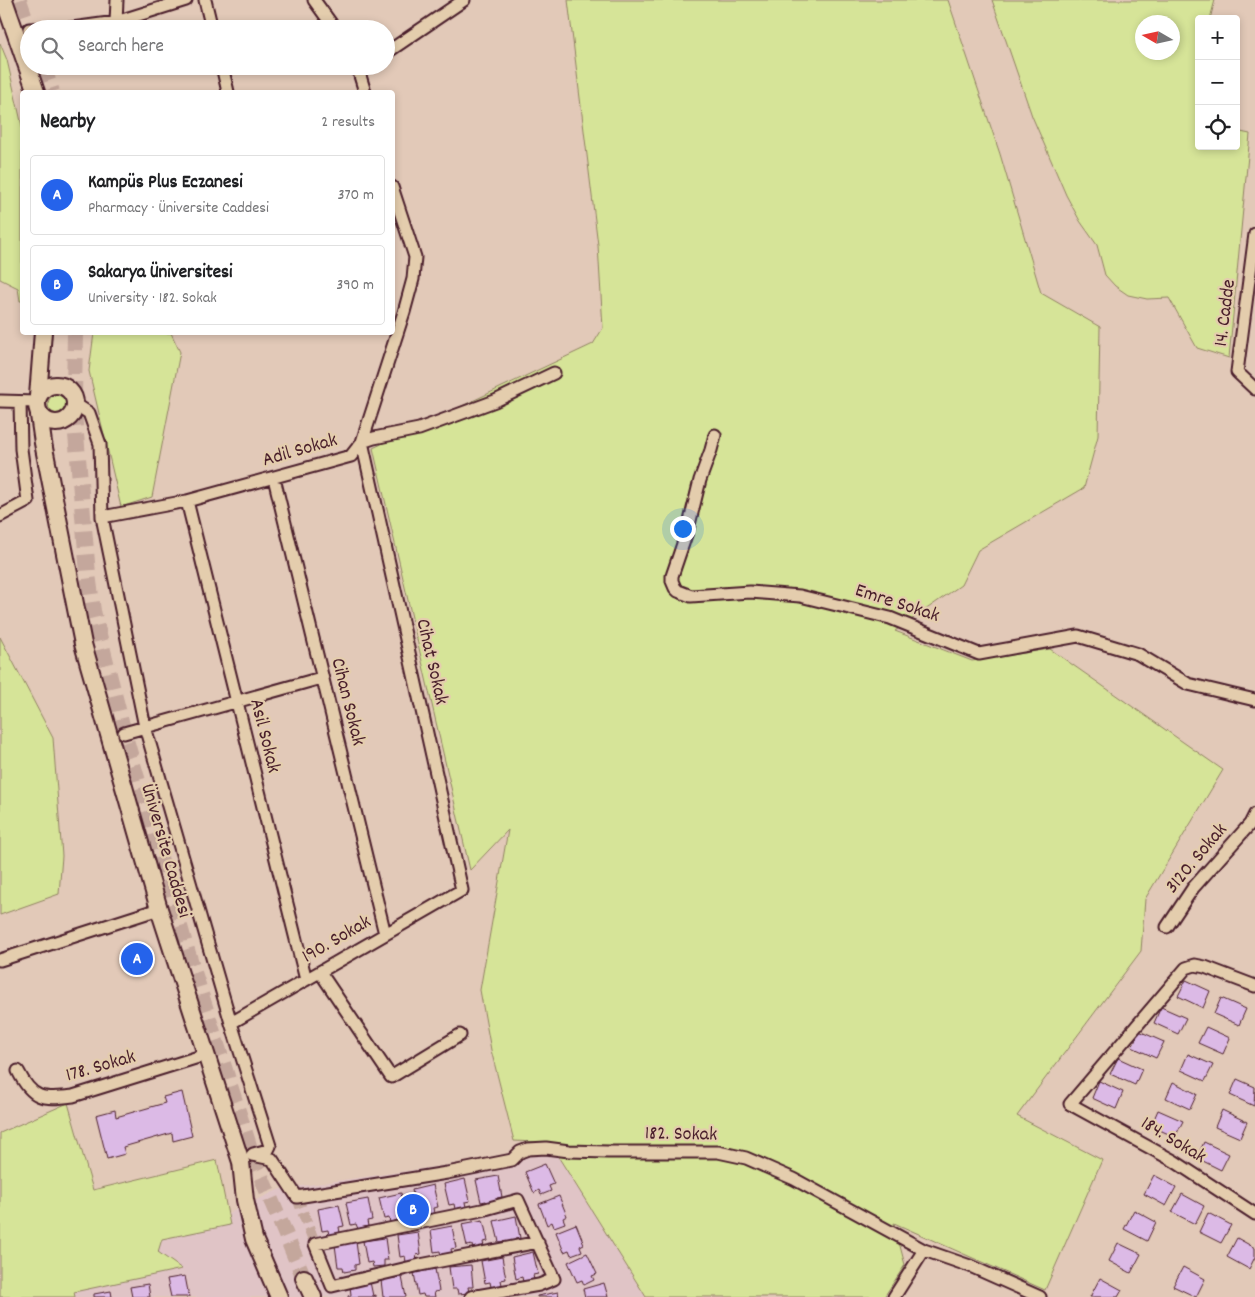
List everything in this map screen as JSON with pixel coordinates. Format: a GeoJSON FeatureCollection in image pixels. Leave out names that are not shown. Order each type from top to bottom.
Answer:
{"type":"FeatureCollection","features":[{"type":"Feature","properties":{"kind":"street"},"geometry":{"type":"LineString","coordinates":[[4,0],[20,46]]}},
{"type":"Feature","properties":{"kind":"street"},"geometry":{"type":"LineString","coordinates":[[116,20],[117,0]]}},
{"type":"Feature","properties":{"kind":"street"},"geometry":{"type":"LineString","coordinates":[[122,20],[186,0]]}},
{"type":"Feature","properties":{"kind":"street"},"geometry":{"type":"LineString","coordinates":[[205,0],[210,20]]}},
{"type":"Feature","properties":{"kind":"street"},"geometry":{"type":"LineString","coordinates":[[314,0],[328,20]]}},
{"type":"Feature","properties":{"kind":"street"},"geometry":{"type":"LineString","coordinates":[[395,47],[464,0]]}},
{"type":"Feature","properties":{"kind":"street"},"geometry":{"type":"LineString","coordinates":[[30,75],[35,90]]}},
{"type":"Feature","properties":{"kind":"street"},"geometry":{"type":"LineString","coordinates":[[224,75],[228,90]]}},
{"type":"Feature","properties":{"kind":"street"},"geometry":{"type":"LineString","coordinates":[[362,75],[365,90]]}},
{"type":"Feature","properties":{"kind":"street"},"geometry":{"type":"LineString","coordinates":[[362,442],[413,279],[415,256],[395,196]]}},
{"type":"Feature","properties":{"kind":"street","name":"14. Cadde"},"geometry":{"type":"LineString","coordinates":[[1255,234],[1237,372],[1255,389]]}},
{"type":"Feature","properties":{"kind":"street","name":"Üniversite Caddesi"},"geometry":{"type":"LineString","coordinates":[[43,335],[34,404],[83,644],[159,909],[241,1162],[245,1200],[254,1239],[278,1294]]}},
{"type":"Feature","properties":{"kind":"street","name":"Adil Sokak"},"geometry":{"type":"LineString","coordinates":[[102,517],[187,501],[351,456],[362,442],[420,429],[495,401],[554,373]]}},
{"type":"Feature","properties":{"kind":"street"},"geometry":{"type":"LineString","coordinates":[[0,401],[34,404],[48,422],[61,423],[71,416],[75,404],[71,392],[60,385],[47,387],[34,404],[20,449],[28,501],[0,516]]}},
{"type":"Feature","properties":{"kind":"street"},"geometry":{"type":"LineString","coordinates":[[75,404],[89,413],[100,444],[102,517],[145,727],[231,1023]]}},
{"type":"Feature","properties":{"kind":"street","name":"Emre Sokak"},"geometry":{"type":"LineString","coordinates":[[715,435],[700,480],[688,529],[672,576],[672,581],[678,591],[691,596],[750,592],[800,596],[890,618],[979,654],[1078,636],[1138,654],[1188,684],[1255,700]]}},
{"type":"Feature","properties":{"kind":"street","name":"Cihat Sokak"},"geometry":{"type":"LineString","coordinates":[[362,442],[462,890]]}},
{"type":"Feature","properties":{"kind":"street","name":"Cihan Sokak"},"geometry":{"type":"LineString","coordinates":[[274,478],[385,934]]}},
{"type":"Feature","properties":{"kind":"street","name":"Asil Sokak"},"geometry":{"type":"LineString","coordinates":[[187,501],[306,980]]}},
{"type":"Feature","properties":{"kind":"street"},"geometry":{"type":"LineString","coordinates":[[124,732],[322,678]]}},
{"type":"Feature","properties":{"kind":"street","name":"3120. Sokak"},"geometry":{"type":"LineString","coordinates":[[1167,927],[1193,888],[1250,824],[1255,814]]}},
{"type":"Feature","properties":{"kind":"street","name":"190. Sokak"},"geometry":{"type":"LineString","coordinates":[[231,1023],[462,890]]}},
{"type":"Feature","properties":{"kind":"street"},"geometry":{"type":"LineString","coordinates":[[0,960],[159,909]]}},
{"type":"Feature","properties":{"kind":"street","name":"184. Sokak"},"geometry":{"type":"LineString","coordinates":[[1255,986],[1205,967],[1195,965],[1186,968],[1070,1104],[1174,1161],[1255,1214]]}},
{"type":"Feature","properties":{"kind":"street"},"geometry":{"type":"LineString","coordinates":[[320,972],[391,1077],[460,1035]]}},
{"type":"Feature","properties":{"kind":"street","name":"182. Sokak"},"geometry":{"type":"LineString","coordinates":[[231,1023],[270,1146],[268,1150],[252,1155],[272,1159],[297,1197],[447,1173],[512,1160],[520,1152],[528,1149],[546,1148],[569,1151],[638,1153],[718,1152],[746,1158],[787,1175],[924,1250],[970,1266],[1040,1297]]}},
{"type":"Feature","properties":{"kind":"street","name":"178. Sokak"},"geometry":{"type":"LineString","coordinates":[[18,1071],[25,1085],[34,1094],[45,1098],[58,1098],[72,1096],[205,1055]]}},
{"type":"Feature","properties":{"kind":"street"},"geometry":{"type":"LineString","coordinates":[[471,1297],[539,1285],[554,1279],[538,1242],[518,1200],[482,1210],[315,1244],[332,1286],[420,1265],[538,1242]]}},
{"type":"Feature","properties":{"kind":"street"},"geometry":{"type":"LineString","coordinates":[[894,1297],[924,1250]]}},
{"type":"Feature","properties":{"kind":"street"},"geometry":{"type":"LineString","coordinates":[[304,1278],[313,1297]]}},
{"type":"Feature","properties":{"kind":"shaded area"},"geometry":{"type":"Polygon","coordinates":[[[554,1150],[646,1297],[0,1297],[0,1237],[190,1231],[280,1189],[554,1150]]]}},
{"type":"Feature","properties":{"kind":"green space"},"geometry":{"type":"Polygon","coordinates":[[[568,0],[948,0],[1000,154],[1041,293],[1100,327],[1098,436],[1084,488],[978,550],[961,585],[895,631],[972,661],[1050,649],[1223,770],[1145,899],[1141,951],[1017,1116],[1102,1160],[1045,1290],[894,1223],[905,1265],[884,1297],[646,1297],[554,1150],[556,1143],[514,1141],[491,1050],[480,990],[508,830],[470,870],[373,448],[593,344],[603,328],[598,245],[568,0]]]}},
{"type":"Feature","properties":{"kind":"green space"},"geometry":{"type":"Polygon","coordinates":[[[992,0],[1215,0],[1211,15],[1195,15],[1195,150],[1240,150],[1240,132],[1250,134],[1229,358],[1197,348],[1169,298],[1147,299],[1128,295],[1115,286],[1105,275],[1097,245],[1080,221],[1066,195],[1032,116],[992,0]]]}},
{"type":"Feature","properties":{"kind":"green space"},"geometry":{"type":"Polygon","coordinates":[[[0,43],[7,60],[20,117],[20,301],[18,288],[0,279],[0,43]]]}},
{"type":"Feature","properties":{"kind":"green space"},"geometry":{"type":"Polygon","coordinates":[[[94,335],[172,335],[180,352],[152,497],[121,507],[89,371],[94,335]]]}},
{"type":"Feature","properties":{"kind":"green space"},"geometry":{"type":"Polygon","coordinates":[[[54,394],[62,394],[68,400],[68,408],[62,414],[54,414],[48,408],[48,400],[54,394]]]}},
{"type":"Feature","properties":{"kind":"green space"},"geometry":{"type":"Polygon","coordinates":[[[0,637],[53,738],[62,856],[59,894],[0,915],[0,637]]]}},
{"type":"Feature","properties":{"kind":"green space"},"geometry":{"type":"Polygon","coordinates":[[[68,1103],[93,1190],[217,1160],[230,1225],[162,1239],[158,1252],[182,1269],[74,1292],[75,1297],[0,1297],[0,1133],[68,1103]]]}},
{"type":"Feature","properties":{"kind":"building"},"geometry":{"type":"Polygon","coordinates":[[[1186,980],[1210,991],[1203,1008],[1178,996],[1186,980]]]}},
{"type":"Feature","properties":{"kind":"building"},"geometry":{"type":"Polygon","coordinates":[[[1221,998],[1246,1009],[1239,1025],[1214,1014],[1221,998]]]}},
{"type":"Feature","properties":{"kind":"building"},"geometry":{"type":"Polygon","coordinates":[[[1161,1007],[1186,1018],[1178,1034],[1154,1023],[1161,1007]]]}},
{"type":"Feature","properties":{"kind":"building"},"geometry":{"type":"Polygon","coordinates":[[[1206,1027],[1230,1038],[1223,1054],[1198,1043],[1206,1027]]]}},
{"type":"Feature","properties":{"kind":"building"},"geometry":{"type":"Polygon","coordinates":[[[1139,1031],[1164,1042],[1156,1058],[1132,1047],[1139,1031]]]}},
{"type":"Feature","properties":{"kind":"building"},"geometry":{"type":"Polygon","coordinates":[[[1188,1054],[1213,1065],[1205,1081],[1181,1070],[1188,1054]]]}},
{"type":"Feature","properties":{"kind":"building"},"geometry":{"type":"Polygon","coordinates":[[[1118,1058],[1142,1069],[1135,1085],[1110,1074],[1118,1058]]]}},
{"type":"Feature","properties":{"kind":"building"},"geometry":{"type":"Polygon","coordinates":[[[1237,1079],[1255,1087],[1254,1106],[1230,1095],[1237,1079]]]}},
{"type":"Feature","properties":{"kind":"building"},"geometry":{"type":"Polygon","coordinates":[[[1099,1081],[1123,1092],[1116,1109],[1092,1098],[1099,1081]]]}},
{"type":"Feature","properties":{"kind":"building"},"geometry":{"type":"Polygon","coordinates":[[[1173,1082],[1197,1094],[1190,1109],[1166,1098],[1173,1082]]]}},
{"type":"Feature","properties":{"kind":"building"},"geometry":{"type":"Polygon","coordinates":[[[182,1092],[192,1136],[173,1141],[172,1133],[123,1147],[125,1154],[107,1159],[96,1115],[115,1110],[116,1117],[165,1103],[163,1097],[182,1092]]]}},
{"type":"Feature","properties":{"kind":"building"},"geometry":{"type":"Polygon","coordinates":[[[1158,1110],[1183,1121],[1175,1137],[1151,1126],[1158,1110]]]}},
{"type":"Feature","properties":{"kind":"building"},"geometry":{"type":"Polygon","coordinates":[[[1222,1110],[1247,1122],[1240,1138],[1215,1127],[1222,1110]]]}},
{"type":"Feature","properties":{"kind":"building"},"geometry":{"type":"Polygon","coordinates":[[[1204,1142],[1229,1154],[1221,1170],[1197,1158],[1204,1142]]]}},
{"type":"Feature","properties":{"kind":"building"},"geometry":{"type":"Polygon","coordinates":[[[545,1164],[554,1184],[549,1186],[551,1191],[541,1195],[539,1190],[534,1193],[525,1172],[545,1164]]]}},
{"type":"Feature","properties":{"kind":"building"},"geometry":{"type":"Polygon","coordinates":[[[1154,1175],[1176,1187],[1166,1206],[1144,1194],[1154,1175]]]}},
{"type":"Feature","properties":{"kind":"building"},"geometry":{"type":"Polygon","coordinates":[[[498,1176],[502,1197],[497,1198],[498,1203],[487,1206],[486,1201],[481,1202],[476,1180],[498,1176]]]}},
{"type":"Feature","properties":{"kind":"building"},"geometry":{"type":"Polygon","coordinates":[[[465,1179],[470,1201],[465,1202],[466,1207],[455,1209],[454,1204],[449,1205],[444,1184],[465,1179]]]}},
{"type":"Feature","properties":{"kind":"building"},"geometry":{"type":"Polygon","coordinates":[[[433,1185],[438,1207],[433,1208],[434,1213],[423,1215],[422,1210],[417,1211],[412,1190],[433,1185]]]}},
{"type":"Feature","properties":{"kind":"building"},"geometry":{"type":"Polygon","coordinates":[[[401,1193],[405,1215],[400,1216],[401,1221],[390,1223],[389,1218],[384,1219],[379,1198],[401,1193]]]}},
{"type":"Feature","properties":{"kind":"building"},"geometry":{"type":"Polygon","coordinates":[[[1182,1194],[1204,1206],[1195,1224],[1172,1212],[1182,1194]]]}},
{"type":"Feature","properties":{"kind":"building"},"geometry":{"type":"Polygon","coordinates":[[[559,1196],[567,1216],[563,1218],[565,1223],[554,1227],[552,1222],[547,1225],[539,1204],[559,1196]]]}},
{"type":"Feature","properties":{"kind":"building"},"geometry":{"type":"Polygon","coordinates":[[[368,1199],[372,1220],[367,1221],[368,1226],[358,1229],[356,1224],[351,1225],[346,1203],[368,1199]]]}},
{"type":"Feature","properties":{"kind":"building"},"geometry":{"type":"Polygon","coordinates":[[[339,1205],[344,1226],[339,1227],[340,1233],[329,1235],[328,1230],[322,1231],[318,1209],[339,1205]]]}},
{"type":"Feature","properties":{"kind":"building"},"geometry":{"type":"Polygon","coordinates":[[[1134,1210],[1156,1222],[1147,1241],[1124,1229],[1134,1210]]]}},
{"type":"Feature","properties":{"kind":"building"},"geometry":{"type":"Polygon","coordinates":[[[1208,1213],[1231,1225],[1221,1243],[1199,1232],[1208,1213]]]}},
{"type":"Feature","properties":{"kind":"building"},"geometry":{"type":"Polygon","coordinates":[[[516,1216],[520,1238],[515,1239],[516,1244],[506,1246],[504,1241],[499,1242],[494,1221],[516,1216]]]}},
{"type":"Feature","properties":{"kind":"building"},"geometry":{"type":"Polygon","coordinates":[[[483,1220],[488,1241],[483,1242],[484,1247],[473,1250],[472,1245],[467,1246],[462,1224],[483,1220]]]}},
{"type":"Feature","properties":{"kind":"building"},"geometry":{"type":"Polygon","coordinates":[[[576,1224],[584,1244],[580,1246],[582,1251],[571,1255],[569,1250],[564,1252],[556,1232],[576,1224]]]}},
{"type":"Feature","properties":{"kind":"building"},"geometry":{"type":"Polygon","coordinates":[[[452,1226],[456,1248],[451,1249],[452,1254],[441,1256],[440,1251],[434,1252],[431,1230],[452,1226]]]}},
{"type":"Feature","properties":{"kind":"building"},"geometry":{"type":"Polygon","coordinates":[[[418,1232],[421,1254],[416,1255],[417,1260],[406,1262],[405,1256],[400,1257],[397,1235],[418,1232]]]}},
{"type":"Feature","properties":{"kind":"building"},"geometry":{"type":"Polygon","coordinates":[[[385,1238],[388,1260],[384,1260],[384,1266],[373,1267],[372,1262],[367,1263],[363,1241],[385,1238]]]}},
{"type":"Feature","properties":{"kind":"building"},"geometry":{"type":"Polygon","coordinates":[[[1237,1238],[1255,1248],[1255,1257],[1249,1269],[1227,1257],[1237,1238]]]}},
{"type":"Feature","properties":{"kind":"building"},"geometry":{"type":"Polygon","coordinates":[[[356,1242],[359,1264],[355,1265],[355,1270],[344,1272],[343,1267],[338,1267],[335,1245],[356,1242]]]}},
{"type":"Feature","properties":{"kind":"building"},"geometry":{"type":"Polygon","coordinates":[[[1118,1243],[1141,1254],[1131,1273],[1109,1261],[1118,1243]]]}},
{"type":"Feature","properties":{"kind":"building"},"geometry":{"type":"Polygon","coordinates":[[[533,1252],[538,1274],[533,1275],[534,1280],[523,1282],[522,1277],[516,1279],[512,1257],[533,1252]]]}},
{"type":"Feature","properties":{"kind":"building"},"geometry":{"type":"Polygon","coordinates":[[[587,1253],[597,1274],[592,1276],[594,1280],[584,1285],[582,1280],[577,1282],[568,1262],[587,1253]]]}},
{"type":"Feature","properties":{"kind":"building"},"geometry":{"type":"Polygon","coordinates":[[[502,1257],[506,1279],[501,1280],[502,1285],[491,1287],[490,1282],[485,1283],[481,1261],[502,1257]]]}},
{"type":"Feature","properties":{"kind":"building"},"geometry":{"type":"Polygon","coordinates":[[[471,1265],[473,1287],[468,1287],[469,1293],[458,1294],[457,1289],[452,1289],[449,1267],[471,1265]]]}},
{"type":"Feature","properties":{"kind":"building"},"geometry":{"type":"Polygon","coordinates":[[[1183,1267],[1205,1279],[1196,1297],[1173,1286],[1183,1267]]]}},
{"type":"Feature","properties":{"kind":"building"},"geometry":{"type":"Polygon","coordinates":[[[435,1269],[439,1291],[434,1292],[435,1297],[424,1297],[423,1294],[418,1295],[414,1273],[435,1269]]]}},
{"type":"Feature","properties":{"kind":"building"},"geometry":{"type":"Polygon","coordinates":[[[185,1276],[189,1297],[171,1297],[167,1279],[185,1276]]]}},
{"type":"Feature","properties":{"kind":"building"},"geometry":{"type":"Polygon","coordinates":[[[402,1277],[406,1297],[383,1297],[381,1280],[402,1277]]]}},
{"type":"Feature","properties":{"kind":"building"},"geometry":{"type":"Polygon","coordinates":[[[1100,1278],[1122,1290],[1118,1297],[1090,1297],[1100,1278]]]}},
{"type":"Feature","properties":{"kind":"building"},"geometry":{"type":"Polygon","coordinates":[[[370,1282],[373,1296],[376,1295],[376,1297],[348,1297],[351,1295],[350,1286],[370,1282]]]}},
{"type":"Feature","properties":{"kind":"building"},"geometry":{"type":"Polygon","coordinates":[[[604,1283],[608,1297],[585,1297],[583,1289],[604,1283]]]}},
{"type":"Feature","properties":{"kind":"building"},"geometry":{"type":"Polygon","coordinates":[[[148,1284],[150,1297],[132,1297],[130,1287],[148,1284]]]}},
{"type":"Feature","properties":{"kind":"building"},"geometry":{"type":"Polygon","coordinates":[[[111,1291],[112,1297],[94,1297],[94,1294],[111,1291]]]}},
{"type":"Feature","properties":{"kind":"building"},"geometry":{"type":"Polygon","coordinates":[[[558,1292],[559,1297],[537,1297],[537,1296],[558,1292]]]}},
{"type":"Feature","properties":{"kind":"tunnel"},"geometry":{"type":"LineString","coordinates":[[19,0],[26,20]]}},
{"type":"Feature","properties":{"kind":"tunnel"},"geometry":{"type":"LineString","coordinates":[[46,75],[51,90]]}},
{"type":"Feature","properties":{"kind":"tunnel"},"geometry":{"type":"LineString","coordinates":[[74,398],[75,335]]}},
{"type":"Feature","properties":{"kind":"tunnel"},"geometry":{"type":"LineString","coordinates":[[74,411],[93,611],[124,733],[185,944],[252,1155],[304,1278]]}},
{"type":"Feature","properties":{"kind":"tunnel"},"geometry":{"type":"LineString","coordinates":[[297,1197],[315,1244]]}},
{"type":"Feature","properties":{"kind":"place","name":"Kampüs Plus Eczanesi"},"geometry":{"type":"Point","coordinates":[137,959]}},
{"type":"Feature","properties":{"kind":"place","name":"Sakarya Üniversitesi"},"geometry":{"type":"Point","coordinates":[413,1210]}}]}
